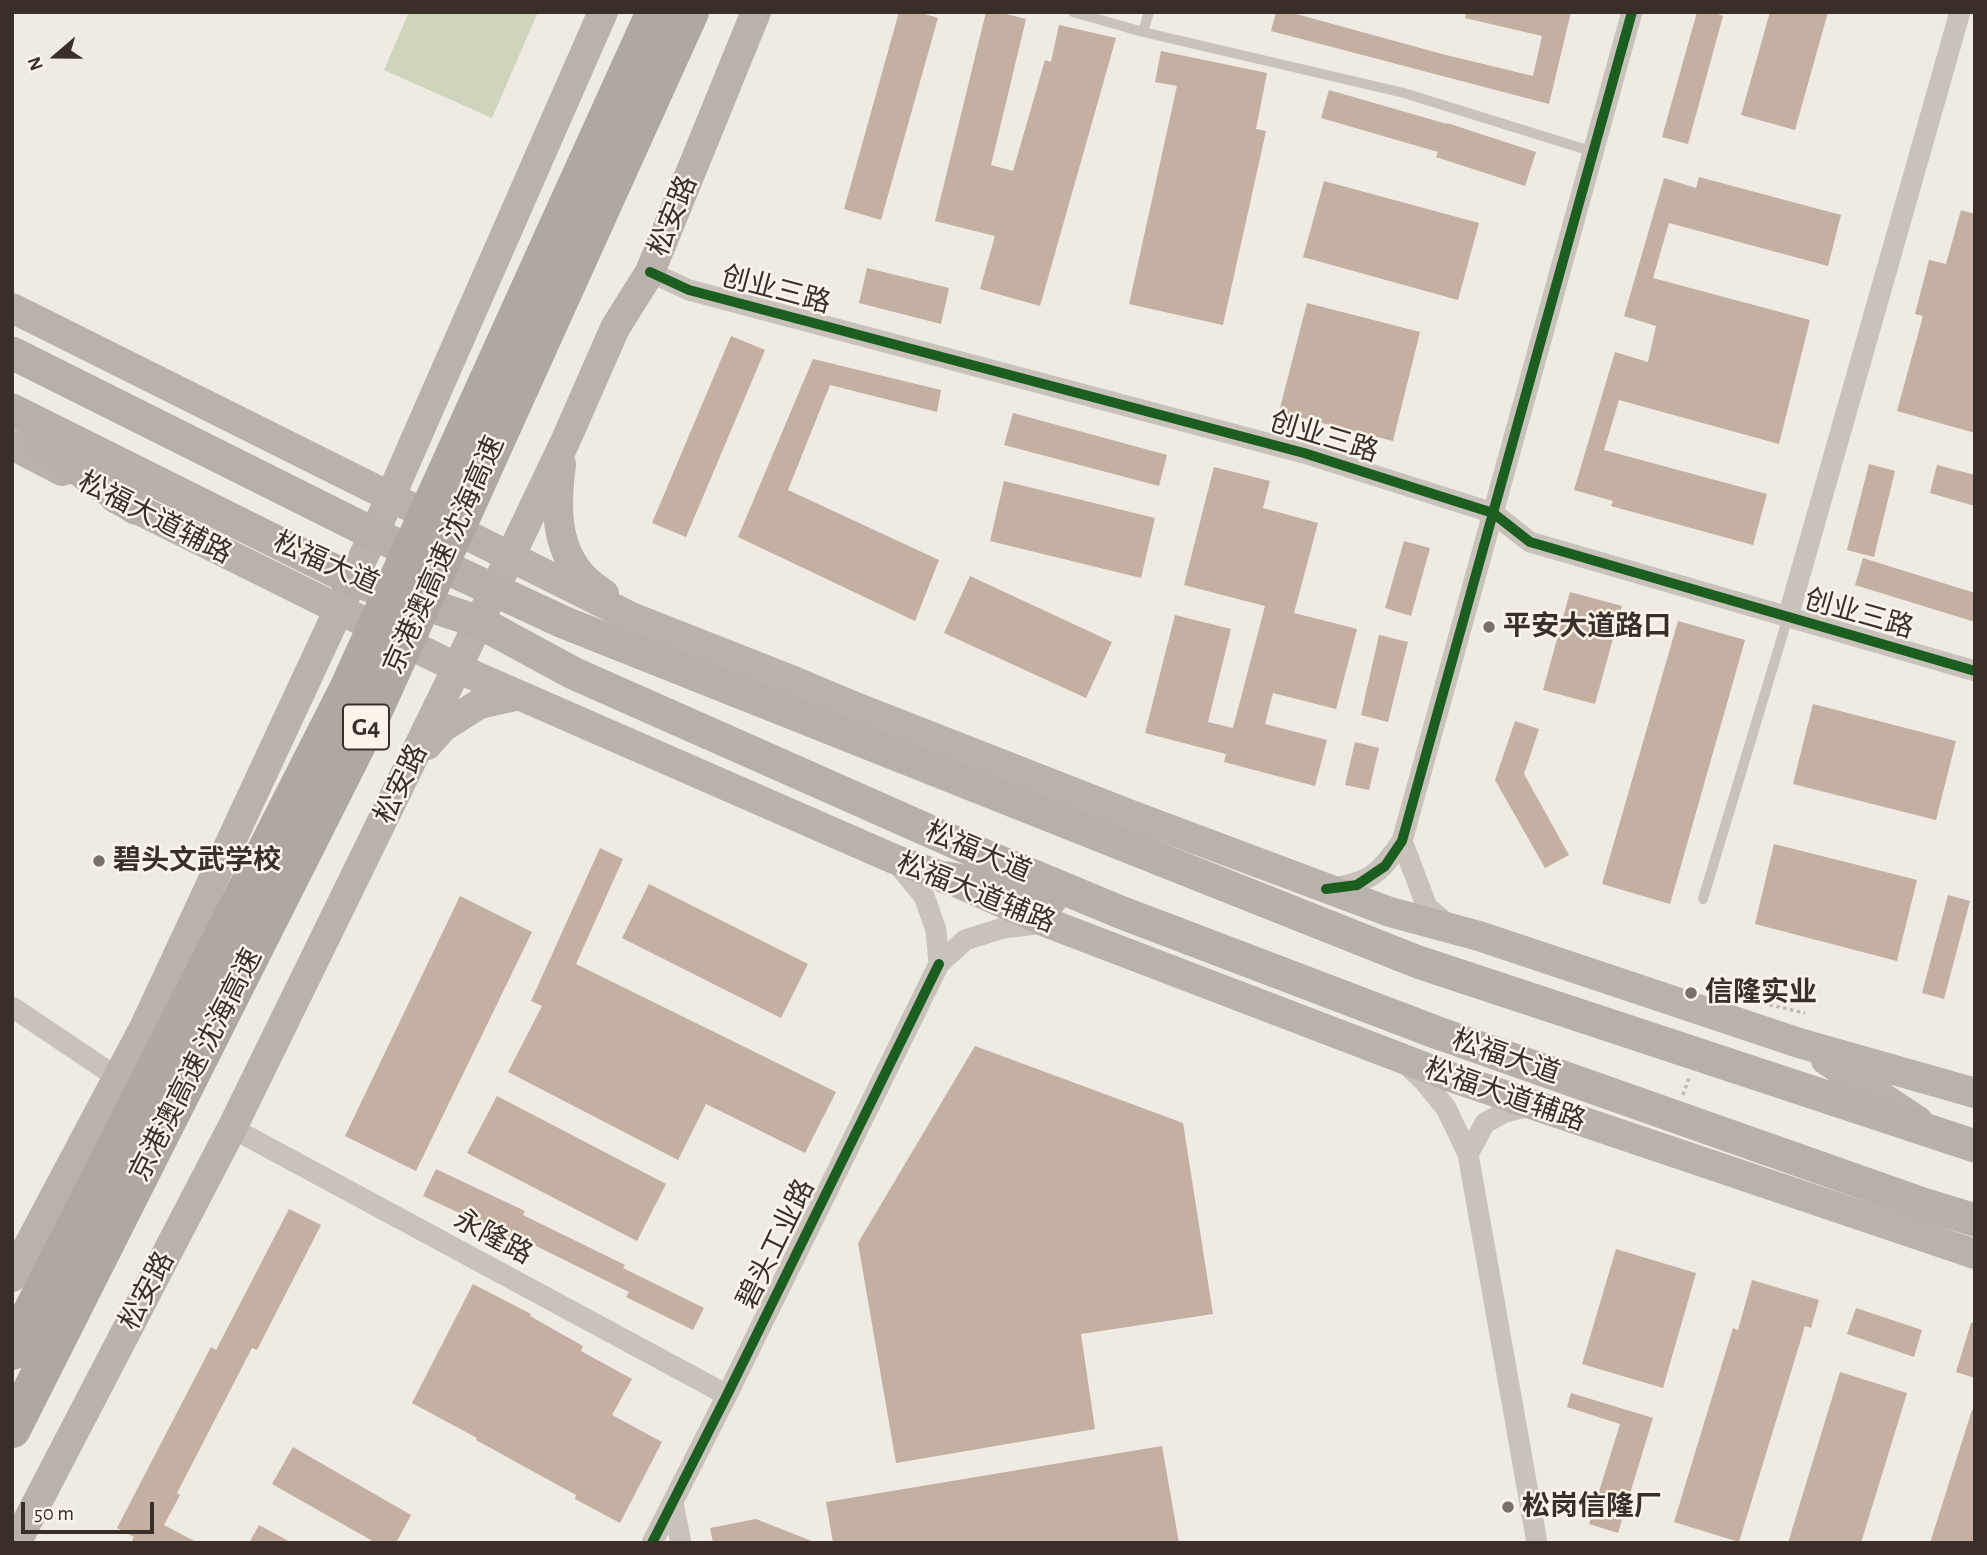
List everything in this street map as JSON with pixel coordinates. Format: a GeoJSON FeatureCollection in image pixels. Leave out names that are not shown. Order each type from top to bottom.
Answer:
{"type":"FeatureCollection","features":[{"type":"Feature","properties":{"kind":"highway","name":"京港澳高速 沈海高速"},"geometry":{"type":"LineString","coordinates":[[12,1351],[348,689],[655,12]]}},
{"type":"Feature","properties":{"kind":"highway","name":"京港澳高速 沈海高速"},"geometry":{"type":"LineString","coordinates":[[12,1429],[370,718],[690,12]]}},
{"type":"Feature","properties":{"kind":"main road"},"geometry":{"type":"LineString","coordinates":[[12,1277],[144,1028],[374,534],[603,12]]}},
{"type":"Feature","properties":{"kind":"main road","name":"松安路"},"geometry":{"type":"LineString","coordinates":[[16,1543],[232,1128],[457,668],[565,442],[615,328],[650,272],[757,12]]}},
{"type":"Feature","properties":{"kind":"main road"},"geometry":{"type":"LineString","coordinates":[[12,308],[631,617],[858,708],[1130,815],[1390,912],[1455,930],[1799,1042],[1975,1093]]}},
{"type":"Feature","properties":{"kind":"main road","name":"松福大道"},"geometry":{"type":"LineString","coordinates":[[12,353],[374,534],[563,622],[1418,962],[1975,1146]]}},
{"type":"Feature","properties":{"kind":"main road","name":"松福大道"},"geometry":{"type":"LineString","coordinates":[[12,410],[353,580],[479,622],[573,673],[988,857],[1120,912],[1438,1033],[1975,1220]]}},
{"type":"Feature","properties":{"kind":"main road"},"geometry":{"type":"LineString","coordinates":[[12,424],[135,508]]}},
{"type":"Feature","properties":{"kind":"main road"},"geometry":{"type":"LineString","coordinates":[[565,442],[557,495],[561,539],[582,576],[631,617]]}},
{"type":"Feature","properties":{"kind":"main road","name":"松福大道辅路"},"geometry":{"type":"LineString","coordinates":[[12,445],[457,668],[894,859],[947,878],[1048,923],[1397,1056],[1534,1105],[1975,1254]]}},
{"type":"Feature","properties":{"kind":"main road"},"geometry":{"type":"LineString","coordinates":[[791,680],[1041,813]]}},
{"type":"Feature","properties":{"kind":"main road"},"geometry":{"type":"LineString","coordinates":[[411,764],[443,727],[461,715],[479,704],[519,695]]}},
{"type":"Feature","properties":{"kind":"main road"},"geometry":{"type":"LineString","coordinates":[[812,722],[1130,815]]}},
{"type":"Feature","properties":{"kind":"main road"},"geometry":{"type":"LineString","coordinates":[[947,878],[1120,912]]}},
{"type":"Feature","properties":{"kind":"main road"},"geometry":{"type":"LineString","coordinates":[[1799,1042],[1936,1134]]}},
{"type":"Feature","properties":{"kind":"main road"},"geometry":{"type":"LineString","coordinates":[[1774,1188],[1923,1204]]}},
{"type":"Feature","properties":{"kind":"street"},"geometry":{"type":"LineString","coordinates":[[1326,889],[1357,885],[1385,866],[1402,841],[1632,12]]}},
{"type":"Feature","properties":{"kind":"street"},"geometry":{"type":"LineString","coordinates":[[1788,617],[1960,12]]}},
{"type":"Feature","properties":{"kind":"street","name":"创业三路"},"geometry":{"type":"LineString","coordinates":[[650,272],[690,290],[1304,453],[1493,513],[1530,542],[1975,671]]}},
{"type":"Feature","properties":{"kind":"street"},"geometry":{"type":"LineString","coordinates":[[1402,841],[1427,907],[1455,930]]}},
{"type":"Feature","properties":{"kind":"street"},"geometry":{"type":"LineString","coordinates":[[894,859],[924,896],[936,930],[939,964]]}},
{"type":"Feature","properties":{"kind":"street"},"geometry":{"type":"LineString","coordinates":[[939,964],[965,940],[1003,928],[1048,923]]}},
{"type":"Feature","properties":{"kind":"street","name":"碧头工业路"},"geometry":{"type":"LineString","coordinates":[[652,1543],[939,964]]}},
{"type":"Feature","properties":{"kind":"street"},"geometry":{"type":"LineString","coordinates":[[12,1007],[118,1077]]}},
{"type":"Feature","properties":{"kind":"street"},"geometry":{"type":"LineString","coordinates":[[1397,1056],[1423,1080],[1446,1108],[1468,1154],[1537,1543]]}},
{"type":"Feature","properties":{"kind":"street"},"geometry":{"type":"LineString","coordinates":[[1468,1154],[1485,1123],[1505,1112],[1534,1105]]}},
{"type":"Feature","properties":{"kind":"street","name":"永隆路"},"geometry":{"type":"LineString","coordinates":[[232,1128],[727,1395]]}},
{"type":"Feature","properties":{"kind":"street"},"geometry":{"type":"LineString","coordinates":[[673,1503],[681,1543]]}},
{"type":"Feature","properties":{"kind":"lane"},"geometry":{"type":"LineString","coordinates":[[1073,12],[1143,32],[1404,93],[1594,152]]}},
{"type":"Feature","properties":{"kind":"lane"},"geometry":{"type":"LineString","coordinates":[[1143,32],[1149,12]]}},
{"type":"Feature","properties":{"kind":"lane"},"geometry":{"type":"LineString","coordinates":[[1703,900],[1788,617]]}},
{"type":"Feature","properties":{"kind":"path"},"geometry":{"type":"LineString","coordinates":[[1743,998],[1805,1013]]}},
{"type":"Feature","properties":{"kind":"path"},"geometry":{"type":"LineString","coordinates":[[1680,1104],[1693,1067]]}},
{"type":"Feature","properties":{"kind":"green space"},"geometry":{"type":"Polygon","coordinates":[[[409,12],[538,12],[492,118],[384,70],[409,12]]]}},
{"type":"Feature","properties":{"kind":"building"},"geometry":{"type":"Polygon","coordinates":[[[899,12],[918,12],[938,18],[881,220],[844,209],[899,12]]]}},
{"type":"Feature","properties":{"kind":"building"},"geometry":{"type":"Polygon","coordinates":[[[986,12],[1026,19],[991,165],[1013,171],[1045,60],[1051,62],[1059,25],[1116,38],[1040,306],[980,289],[995,236],[935,221],[986,12]]]}},
{"type":"Feature","properties":{"kind":"building"},"geometry":{"type":"Polygon","coordinates":[[[1276,12],[1289,12],[1533,76],[1542,36],[1465,18],[1466,12],[1571,12],[1549,104],[1271,31],[1276,12]]]}},
{"type":"Feature","properties":{"kind":"building"},"geometry":{"type":"Polygon","coordinates":[[[1697,12],[1712,12],[1723,16],[1688,144],[1662,137],[1697,12]]]}},
{"type":"Feature","properties":{"kind":"building"},"geometry":{"type":"Polygon","coordinates":[[[1770,12],[1828,12],[1795,130],[1741,115],[1770,12]]]}},
{"type":"Feature","properties":{"kind":"building"},"geometry":{"type":"Polygon","coordinates":[[[1161,51],[1267,73],[1256,129],[1266,131],[1223,325],[1129,304],[1177,86],[1155,82],[1161,51]]]}},
{"type":"Feature","properties":{"kind":"building"},"geometry":{"type":"Polygon","coordinates":[[[1329,90],[1447,123],[1536,152],[1525,186],[1436,157],[1438,152],[1321,118],[1329,90]]]}},
{"type":"Feature","properties":{"kind":"building"},"geometry":{"type":"Polygon","coordinates":[[[1699,177],[1841,215],[1828,266],[1669,223],[1653,278],[1810,320],[1779,444],[1619,400],[1604,450],[1767,494],[1753,545],[1611,506],[1613,501],[1574,490],[1615,352],[1648,362],[1656,326],[1624,316],[1664,178],[1696,188],[1699,177]]]}},
{"type":"Feature","properties":{"kind":"building"},"geometry":{"type":"Polygon","coordinates":[[[1324,181],[1479,223],[1458,300],[1303,257],[1324,181]]]}},
{"type":"Feature","properties":{"kind":"building"},"geometry":{"type":"Polygon","coordinates":[[[1961,210],[1975,214],[1975,433],[1897,411],[1923,316],[1915,314],[1929,260],[1946,264],[1961,210]]]}},
{"type":"Feature","properties":{"kind":"building"},"geometry":{"type":"Polygon","coordinates":[[[867,268],[949,288],[941,324],[859,303],[867,268]]]}},
{"type":"Feature","properties":{"kind":"building"},"geometry":{"type":"Polygon","coordinates":[[[1307,303],[1420,332],[1393,441],[1279,412],[1307,303]]]}},
{"type":"Feature","properties":{"kind":"building"},"geometry":{"type":"Polygon","coordinates":[[[731,336],[765,350],[686,537],[652,523],[731,336]]]}},
{"type":"Feature","properties":{"kind":"building"},"geometry":{"type":"Polygon","coordinates":[[[813,359],[941,390],[937,412],[830,385],[788,490],[939,560],[915,621],[738,537],[813,359]]]}},
{"type":"Feature","properties":{"kind":"building"},"geometry":{"type":"Polygon","coordinates":[[[1013,413],[1167,455],[1159,486],[1004,445],[1013,413]]]}},
{"type":"Feature","properties":{"kind":"building"},"geometry":{"type":"Polygon","coordinates":[[[1869,464],[1895,471],[1874,557],[1847,550],[1869,464]]]}},
{"type":"Feature","properties":{"kind":"building"},"geometry":{"type":"Polygon","coordinates":[[[1937,465],[1975,475],[1975,506],[1930,493],[1937,465]]]}},
{"type":"Feature","properties":{"kind":"building"},"geometry":{"type":"Polygon","coordinates":[[[1214,467],[1270,481],[1263,508],[1318,523],[1294,613],[1357,629],[1336,709],[1273,693],[1265,724],[1327,740],[1315,786],[1224,762],[1226,754],[1145,733],[1175,615],[1231,629],[1208,722],[1233,728],[1265,606],[1184,585],[1214,467]]]}},
{"type":"Feature","properties":{"kind":"building"},"geometry":{"type":"Polygon","coordinates":[[[1004,481],[1155,518],[1141,578],[990,541],[1004,481]]]}},
{"type":"Feature","properties":{"kind":"building"},"geometry":{"type":"Polygon","coordinates":[[[1404,541],[1430,548],[1411,616],[1385,608],[1404,541]]]}},
{"type":"Feature","properties":{"kind":"building"},"geometry":{"type":"Polygon","coordinates":[[[1863,558],[1975,593],[1975,622],[1855,585],[1863,558]]]}},
{"type":"Feature","properties":{"kind":"building"},"geometry":{"type":"Polygon","coordinates":[[[970,576],[1112,642],[1086,698],[944,633],[970,576]]]}},
{"type":"Feature","properties":{"kind":"building"},"geometry":{"type":"Polygon","coordinates":[[[1570,592],[1622,606],[1595,704],[1543,690],[1570,592]]]}},
{"type":"Feature","properties":{"kind":"building"},"geometry":{"type":"Polygon","coordinates":[[[1678,621],[1745,640],[1670,904],[1602,884],[1678,621]]]}},
{"type":"Feature","properties":{"kind":"building"},"geometry":{"type":"Polygon","coordinates":[[[1379,635],[1408,642],[1388,722],[1361,715],[1379,635]]]}},
{"type":"Feature","properties":{"kind":"building"},"geometry":{"type":"Polygon","coordinates":[[[1813,704],[1956,741],[1936,820],[1793,784],[1813,704]]]}},
{"type":"Feature","properties":{"kind":"building"},"geometry":{"type":"Polygon","coordinates":[[[1515,721],[1539,729],[1524,774],[1569,855],[1545,868],[1495,780],[1515,721]]]}},
{"type":"Feature","properties":{"kind":"building"},"geometry":{"type":"Polygon","coordinates":[[[1355,742],[1379,748],[1369,790],[1345,785],[1355,742]]]}},
{"type":"Feature","properties":{"kind":"building"},"geometry":{"type":"Polygon","coordinates":[[[1774,844],[1917,880],[1897,961],[1755,924],[1774,844]]]}},
{"type":"Feature","properties":{"kind":"building"},"geometry":{"type":"Polygon","coordinates":[[[600,848],[623,859],[576,964],[836,1092],[805,1153],[706,1104],[678,1160],[508,1072],[542,1006],[531,1001],[600,848]]]}},
{"type":"Feature","properties":{"kind":"building"},"geometry":{"type":"Polygon","coordinates":[[[649,884],[808,964],[781,1018],[622,938],[649,884]]]}},
{"type":"Feature","properties":{"kind":"building"},"geometry":{"type":"Polygon","coordinates":[[[1948,895],[1970,901],[1944,999],[1922,993],[1948,895]]]}},
{"type":"Feature","properties":{"kind":"building"},"geometry":{"type":"Polygon","coordinates":[[[460,896],[532,932],[416,1171],[345,1136],[460,896]]]}},
{"type":"Feature","properties":{"kind":"building"},"geometry":{"type":"Polygon","coordinates":[[[975,1046],[1183,1123],[1213,1314],[1081,1334],[1095,1429],[896,1463],[858,1243],[975,1046]]]}},
{"type":"Feature","properties":{"kind":"building"},"geometry":{"type":"Polygon","coordinates":[[[497,1096],[666,1184],[637,1241],[467,1153],[497,1096]]]}},
{"type":"Feature","properties":{"kind":"building"},"geometry":{"type":"Polygon","coordinates":[[[436,1169],[525,1211],[523,1215],[625,1265],[623,1268],[704,1308],[693,1330],[626,1297],[629,1292],[514,1235],[513,1238],[423,1196],[436,1169]]]}},
{"type":"Feature","properties":{"kind":"building"},"geometry":{"type":"Polygon","coordinates":[[[289,1209],[321,1225],[257,1350],[252,1348],[177,1493],[180,1495],[164,1525],[198,1543],[131,1543],[134,1537],[117,1528],[211,1347],[216,1350],[289,1209]]]}},
{"type":"Feature","properties":{"kind":"building"},"geometry":{"type":"Polygon","coordinates":[[[1616,1249],[1696,1273],[1663,1388],[1582,1364],[1616,1249]]]}},
{"type":"Feature","properties":{"kind":"building"},"geometry":{"type":"Polygon","coordinates":[[[1752,1280],[1819,1300],[1811,1328],[1805,1326],[1739,1542],[1674,1522],[1733,1328],[1738,1330],[1752,1280]]]}},
{"type":"Feature","properties":{"kind":"building"},"geometry":{"type":"Polygon","coordinates":[[[473,1284],[531,1314],[530,1316],[583,1346],[581,1351],[632,1379],[612,1415],[662,1442],[620,1523],[575,1499],[576,1495],[412,1403],[473,1284]]]}},
{"type":"Feature","properties":{"kind":"building"},"geometry":{"type":"Polygon","coordinates":[[[1856,1308],[1922,1330],[1914,1357],[1847,1334],[1856,1308]]]}},
{"type":"Feature","properties":{"kind":"building"},"geometry":{"type":"Polygon","coordinates":[[[1971,1323],[1975,1323],[1975,1378],[1956,1372],[1971,1323]]]}},
{"type":"Feature","properties":{"kind":"building"},"geometry":{"type":"Polygon","coordinates":[[[1840,1372],[1907,1393],[1861,1543],[1788,1543],[1840,1372]]]}},
{"type":"Feature","properties":{"kind":"building"},"geometry":{"type":"Polygon","coordinates":[[[1571,1393],[1653,1418],[1618,1533],[1589,1524],[1620,1424],[1567,1407],[1571,1393]]]}},
{"type":"Feature","properties":{"kind":"building"},"geometry":{"type":"Polygon","coordinates":[[[1972,1410],[1975,1411],[1975,1543],[1930,1543],[1972,1410]]]}},
{"type":"Feature","properties":{"kind":"building"},"geometry":{"type":"Polygon","coordinates":[[[1162,1446],[1179,1543],[833,1543],[826,1502],[1162,1446]]]}},
{"type":"Feature","properties":{"kind":"building"},"geometry":{"type":"Polygon","coordinates":[[[293,1447],[411,1515],[396,1543],[376,1543],[272,1484],[293,1447]]]}},
{"type":"Feature","properties":{"kind":"building"},"geometry":{"type":"Polygon","coordinates":[[[756,1519],[814,1543],[713,1543],[710,1528],[756,1519]]]}},
{"type":"Feature","properties":{"kind":"building"},"geometry":{"type":"Polygon","coordinates":[[[259,1525],[292,1543],[249,1543],[259,1525]]]}},
{"type":"Feature","properties":{"kind":"cycle path"},"geometry":{"type":"LineString","coordinates":[[1326,889],[1357,885],[1385,866],[1402,841],[1632,12]]}},
{"type":"Feature","properties":{"kind":"cycle path"},"geometry":{"type":"LineString","coordinates":[[650,272],[689,290],[1304,453],[1493,513],[1530,542],[1975,671]]}},
{"type":"Feature","properties":{"kind":"cycle path"},"geometry":{"type":"LineString","coordinates":[[652,1543],[939,964]]}},
{"type":"Feature","properties":{"kind":"place","name":"平安大道路口"},"geometry":{"type":"Point","coordinates":[1489,627]}},
{"type":"Feature","properties":{"kind":"place","name":"碧头文武学校"},"geometry":{"type":"Point","coordinates":[99,861]}},
{"type":"Feature","properties":{"kind":"place","name":"信隆实业"},"geometry":{"type":"Point","coordinates":[1691,993]}},
{"type":"Feature","properties":{"kind":"place","name":"松岗信隆厂"},"geometry":{"type":"Point","coordinates":[1508,1507]}}]}
